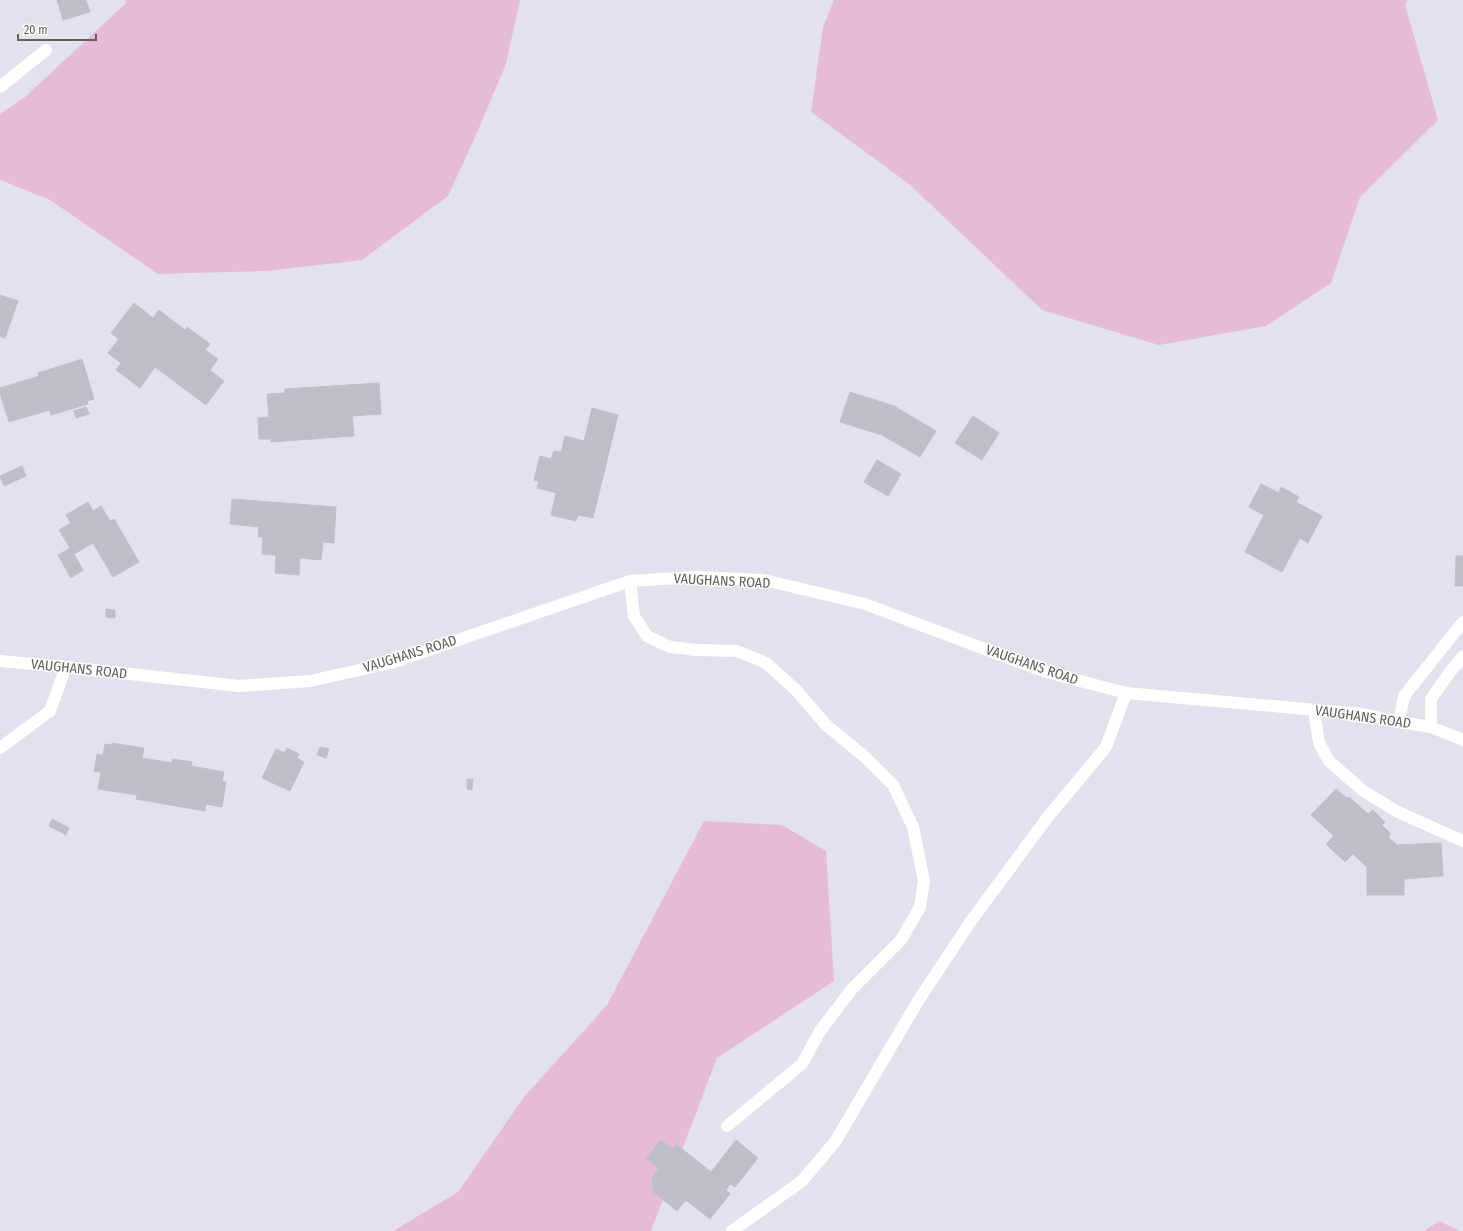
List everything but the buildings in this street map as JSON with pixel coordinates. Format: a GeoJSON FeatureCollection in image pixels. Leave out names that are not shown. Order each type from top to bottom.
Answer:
{"type":"FeatureCollection","features":[{"type":"Feature","properties":{"kind":"street"},"geometry":{"type":"LineString","coordinates":[[0,87],[46,50]]}},
{"type":"Feature","properties":{"kind":"street","name":"VAUGHANS ROAD"},"geometry":{"type":"LineString","coordinates":[[0,661],[66,666],[238,686],[310,681],[391,663],[630,581],[694,577],[764,580],[865,604],[1046,672],[1126,693],[1362,714],[1431,727],[1463,740]]}},
{"type":"Feature","properties":{"kind":"street"},"geometry":{"type":"LineString","coordinates":[[630,581],[634,616],[647,636],[670,648],[736,651],[766,663],[796,690],[825,724],[871,763],[892,786],[913,826],[924,881],[920,908],[901,940],[852,989],[820,1032],[802,1064],[726,1126]]}},
{"type":"Feature","properties":{"kind":"street"},"geometry":{"type":"LineString","coordinates":[[1399,722],[1404,696],[1463,622]]}},
{"type":"Feature","properties":{"kind":"street"},"geometry":{"type":"LineString","coordinates":[[1431,727],[1431,699],[1463,656]]}},
{"type":"Feature","properties":{"kind":"street"},"geometry":{"type":"LineString","coordinates":[[0,748],[50,711],[66,666]]}},
{"type":"Feature","properties":{"kind":"street"},"geometry":{"type":"LineString","coordinates":[[732,1231],[802,1181],[836,1142],[918,1001],[971,921],[1047,818],[1106,747],[1126,693]]}},
{"type":"Feature","properties":{"kind":"street"},"geometry":{"type":"LineString","coordinates":[[1314,710],[1319,743],[1329,761],[1362,790],[1398,812],[1463,841]]}},
{"type":"Feature","properties":{"kind":"shaded area"},"geometry":{"type":"Polygon","coordinates":[[[125,0],[520,0],[506,64],[448,196],[362,260],[267,271],[158,274],[50,200],[0,180],[0,114],[25,97],[126,3],[125,0]]]}},
{"type":"Feature","properties":{"kind":"shaded area"},"geometry":{"type":"Polygon","coordinates":[[[834,0],[1407,0],[1405,5],[1438,120],[1360,197],[1331,283],[1266,326],[1159,345],[1042,310],[909,184],[811,112],[823,27],[834,0]]]}},
{"type":"Feature","properties":{"kind":"shaded area"},"geometry":{"type":"Polygon","coordinates":[[[704,821],[782,825],[826,851],[834,981],[717,1058],[651,1231],[393,1231],[458,1192],[524,1097],[607,1005],[704,821]]]}},
{"type":"Feature","properties":{"kind":"shaded area"},"geometry":{"type":"Polygon","coordinates":[[[1439,1221],[1460,1231],[1424,1231],[1439,1221]]]}}]}
